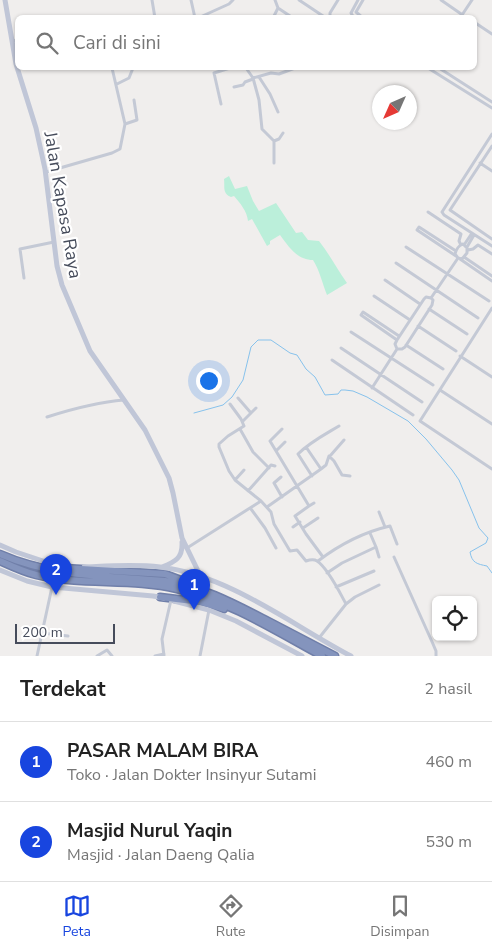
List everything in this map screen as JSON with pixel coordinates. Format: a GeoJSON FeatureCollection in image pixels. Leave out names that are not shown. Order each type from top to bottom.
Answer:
{"type":"FeatureCollection","features":[{"type":"Feature","properties":{"kind":"highway"},"geometry":{"type":"LineString","coordinates":[[0,554],[37,568],[68,574],[165,581],[206,591]]}},
{"type":"Feature","properties":{"kind":"highway"},"geometry":{"type":"LineString","coordinates":[[0,561],[36,575],[175,588],[216,601],[322,656]]}},
{"type":"Feature","properties":{"kind":"highway"},"geometry":{"type":"LineString","coordinates":[[64,568],[165,574],[233,602],[335,656]]}},
{"type":"Feature","properties":{"kind":"highway"},"geometry":{"type":"LineString","coordinates":[[160,596],[213,604],[260,623]]}},
{"type":"Feature","properties":{"kind":"street","name":"Jalan Kapasa Raya"},"geometry":{"type":"LineString","coordinates":[[5,0],[15,41]]}},
{"type":"Feature","properties":{"kind":"street"},"geometry":{"type":"LineString","coordinates":[[152,0],[154,15]]}},
{"type":"Feature","properties":{"kind":"street"},"geometry":{"type":"LineString","coordinates":[[191,0],[196,15]]}},
{"type":"Feature","properties":{"kind":"street"},"geometry":{"type":"LineString","coordinates":[[204,15],[224,7],[233,0]]}},
{"type":"Feature","properties":{"kind":"street"},"geometry":{"type":"LineString","coordinates":[[275,0],[278,8],[288,15]]}},
{"type":"Feature","properties":{"kind":"street"},"geometry":{"type":"LineString","coordinates":[[298,0],[321,15]]}},
{"type":"Feature","properties":{"kind":"street"},"geometry":{"type":"LineString","coordinates":[[353,15],[352,9],[358,0]]}},
{"type":"Feature","properties":{"kind":"street"},"geometry":{"type":"LineString","coordinates":[[354,15],[363,0]]}},
{"type":"Feature","properties":{"kind":"street"},"geometry":{"type":"LineString","coordinates":[[441,0],[460,15]]}},
{"type":"Feature","properties":{"kind":"street"},"geometry":{"type":"LineString","coordinates":[[462,15],[472,0]]}},
{"type":"Feature","properties":{"kind":"street"},"geometry":{"type":"LineString","coordinates":[[330,15],[336,1]]}},
{"type":"Feature","properties":{"kind":"street"},"geometry":{"type":"LineString","coordinates":[[274,15],[278,8]]}},
{"type":"Feature","properties":{"kind":"street"},"geometry":{"type":"LineString","coordinates":[[356,12],[360,15]]}},
{"type":"Feature","properties":{"kind":"street"},"geometry":{"type":"LineString","coordinates":[[477,24],[492,34]]}},
{"type":"Feature","properties":{"kind":"street","name":"Jalan Kapasa Raya"},"geometry":{"type":"LineString","coordinates":[[18,70],[38,135],[62,285],[90,352],[145,430],[162,464],[173,492],[182,538],[201,577]]}},
{"type":"Feature","properties":{"kind":"street"},"geometry":{"type":"LineString","coordinates":[[45,172],[118,151],[121,146],[125,124],[113,70]]}},
{"type":"Feature","properties":{"kind":"street"},"geometry":{"type":"LineString","coordinates":[[117,84],[129,78],[131,70]]}},
{"type":"Feature","properties":{"kind":"street"},"geometry":{"type":"LineString","coordinates":[[221,104],[214,72],[222,70]]}},
{"type":"Feature","properties":{"kind":"street"},"geometry":{"type":"LineString","coordinates":[[247,70],[253,79],[259,100],[262,129],[274,141],[274,163]]}},
{"type":"Feature","properties":{"kind":"street"},"geometry":{"type":"LineString","coordinates":[[234,87],[271,73],[279,74],[290,70]]}},
{"type":"Feature","properties":{"kind":"street"},"geometry":{"type":"LineString","coordinates":[[431,70],[492,108]]}},
{"type":"Feature","properties":{"kind":"street"},"geometry":{"type":"LineString","coordinates":[[442,70],[492,102]]}},
{"type":"Feature","properties":{"kind":"street"},"geometry":{"type":"LineString","coordinates":[[259,77],[270,94],[278,112]]}},
{"type":"Feature","properties":{"kind":"street"},"geometry":{"type":"LineString","coordinates":[[125,124],[137,120],[134,100]]}},
{"type":"Feature","properties":{"kind":"street"},"geometry":{"type":"LineString","coordinates":[[274,141],[279,139],[283,133]]}},
{"type":"Feature","properties":{"kind":"street"},"geometry":{"type":"LineString","coordinates":[[443,213],[442,211],[492,134]]}},
{"type":"Feature","properties":{"kind":"street"},"geometry":{"type":"LineString","coordinates":[[443,213],[450,210],[492,146]]}},
{"type":"Feature","properties":{"kind":"street"},"geometry":{"type":"LineString","coordinates":[[480,163],[492,171]]}},
{"type":"Feature","properties":{"kind":"street"},"geometry":{"type":"LineString","coordinates":[[450,210],[492,239]]}},
{"type":"Feature","properties":{"kind":"street"},"geometry":{"type":"LineString","coordinates":[[428,212],[462,234],[459,241],[465,247],[473,249],[478,244],[492,254]]}},
{"type":"Feature","properties":{"kind":"street"},"geometry":{"type":"LineString","coordinates":[[443,213],[492,246]]}},
{"type":"Feature","properties":{"kind":"street"},"geometry":{"type":"LineString","coordinates":[[458,258],[456,251],[419,227],[416,230],[492,281]]}},
{"type":"Feature","properties":{"kind":"street"},"geometry":{"type":"LineString","coordinates":[[464,257],[465,247],[473,234]]}},
{"type":"Feature","properties":{"kind":"street"},"geometry":{"type":"LineString","coordinates":[[24,278],[20,250],[54,242]]}},
{"type":"Feature","properties":{"kind":"street"},"geometry":{"type":"LineString","coordinates":[[406,246],[489,301]]}},
{"type":"Feature","properties":{"kind":"street"},"geometry":{"type":"LineString","coordinates":[[456,251],[465,247]]}},
{"type":"Feature","properties":{"kind":"street"},"geometry":{"type":"LineString","coordinates":[[372,388],[398,349],[402,349],[406,345],[433,303],[431,298],[458,258],[464,257],[492,276]]}},
{"type":"Feature","properties":{"kind":"street"},"geometry":{"type":"LineString","coordinates":[[396,263],[478,318]]}},
{"type":"Feature","properties":{"kind":"street"},"geometry":{"type":"LineString","coordinates":[[384,280],[420,304]]}},
{"type":"Feature","properties":{"kind":"street"},"geometry":{"type":"LineString","coordinates":[[374,296],[410,320]]}},
{"type":"Feature","properties":{"kind":"street"},"geometry":{"type":"LineString","coordinates":[[398,349],[395,344],[420,304],[426,297],[431,298]]}},
{"type":"Feature","properties":{"kind":"street"},"geometry":{"type":"LineString","coordinates":[[429,309],[467,334]]}},
{"type":"Feature","properties":{"kind":"street"},"geometry":{"type":"LineString","coordinates":[[491,311],[460,356],[420,421],[492,469]]}},
{"type":"Feature","properties":{"kind":"street"},"geometry":{"type":"LineString","coordinates":[[363,312],[398,338],[361,316],[363,312]]}},
{"type":"Feature","properties":{"kind":"street"},"geometry":{"type":"LineString","coordinates":[[418,326],[456,351]]}},
{"type":"Feature","properties":{"kind":"street"},"geometry":{"type":"LineString","coordinates":[[351,332],[433,385]]}},
{"type":"Feature","properties":{"kind":"street"},"geometry":{"type":"LineString","coordinates":[[406,345],[443,369]]}},
{"type":"Feature","properties":{"kind":"street"},"geometry":{"type":"LineString","coordinates":[[340,348],[422,402]]}},
{"type":"Feature","properties":{"kind":"street"},"geometry":{"type":"LineString","coordinates":[[460,356],[492,377]]}},
{"type":"Feature","properties":{"kind":"street"},"geometry":{"type":"LineString","coordinates":[[332,360],[413,415]]}},
{"type":"Feature","properties":{"kind":"street"},"geometry":{"type":"LineString","coordinates":[[440,390],[492,424]]}},
{"type":"Feature","properties":{"kind":"street"},"geometry":{"type":"LineString","coordinates":[[238,398],[251,413]]}},
{"type":"Feature","properties":{"kind":"street"},"geometry":{"type":"LineString","coordinates":[[47,417],[96,403],[124,400]]}},
{"type":"Feature","properties":{"kind":"street"},"geometry":{"type":"LineString","coordinates":[[230,404],[243,421],[244,426],[228,436],[219,446],[229,471],[235,480],[267,508],[290,551],[297,550],[306,561],[318,561],[327,572],[346,604]]}},
{"type":"Feature","properties":{"kind":"street"},"geometry":{"type":"LineString","coordinates":[[243,421],[256,408]]}},
{"type":"Feature","properties":{"kind":"street"},"geometry":{"type":"LineString","coordinates":[[312,476],[298,454],[339,426]]}},
{"type":"Feature","properties":{"kind":"street"},"geometry":{"type":"LineString","coordinates":[[240,428],[253,452],[269,468]]}},
{"type":"Feature","properties":{"kind":"street"},"geometry":{"type":"LineString","coordinates":[[282,429],[269,440],[299,486],[309,506]]}},
{"type":"Feature","properties":{"kind":"street"},"geometry":{"type":"LineString","coordinates":[[267,508],[321,469],[344,440]]}},
{"type":"Feature","properties":{"kind":"street"},"geometry":{"type":"LineString","coordinates":[[276,450],[285,442]]}},
{"type":"Feature","properties":{"kind":"street"},"geometry":{"type":"LineString","coordinates":[[306,447],[321,469]]}},
{"type":"Feature","properties":{"kind":"street"},"geometry":{"type":"LineString","coordinates":[[330,456],[342,474],[350,476]]}},
{"type":"Feature","properties":{"kind":"street"},"geometry":{"type":"LineString","coordinates":[[248,492],[272,465],[275,466]]}},
{"type":"Feature","properties":{"kind":"street"},"geometry":{"type":"LineString","coordinates":[[235,480],[244,470]]}},
{"type":"Feature","properties":{"kind":"street"},"geometry":{"type":"LineString","coordinates":[[281,477],[274,483],[282,497]]}},
{"type":"Feature","properties":{"kind":"street"},"geometry":{"type":"LineString","coordinates":[[186,549],[261,501]]}},
{"type":"Feature","properties":{"kind":"street"},"geometry":{"type":"LineString","coordinates":[[314,503],[295,516],[323,557]]}},
{"type":"Feature","properties":{"kind":"street"},"geometry":{"type":"LineString","coordinates":[[251,509],[276,548]]}},
{"type":"Feature","properties":{"kind":"street"},"geometry":{"type":"LineString","coordinates":[[379,512],[385,527]]}},
{"type":"Feature","properties":{"kind":"street"},"geometry":{"type":"LineString","coordinates":[[303,528],[318,518]]}},
{"type":"Feature","properties":{"kind":"street"},"geometry":{"type":"LineString","coordinates":[[293,527],[300,522]]}},
{"type":"Feature","properties":{"kind":"street"},"geometry":{"type":"LineString","coordinates":[[318,561],[337,547],[390,524],[397,544]]}},
{"type":"Feature","properties":{"kind":"street"},"geometry":{"type":"LineString","coordinates":[[370,533],[379,557]]}},
{"type":"Feature","properties":{"kind":"street","name":"Jalan Kapasa Raya"},"geometry":{"type":"LineString","coordinates":[[161,567],[172,564],[180,557],[182,538]]}},
{"type":"Feature","properties":{"kind":"street"},"geometry":{"type":"LineString","coordinates":[[0,544],[16,552],[64,568],[161,567],[201,577],[236,592],[351,656]]}},
{"type":"Feature","properties":{"kind":"street"},"geometry":{"type":"LineString","coordinates":[[327,572],[376,547]]}},
{"type":"Feature","properties":{"kind":"street"},"geometry":{"type":"LineString","coordinates":[[394,557],[436,651],[436,656]]}},
{"type":"Feature","properties":{"kind":"street"},"geometry":{"type":"LineString","coordinates":[[0,570],[27,581],[52,587],[160,596],[209,610],[254,630],[302,656]]}},
{"type":"Feature","properties":{"kind":"street"},"geometry":{"type":"LineString","coordinates":[[336,587],[374,571]]}},
{"type":"Feature","properties":{"kind":"street"},"geometry":{"type":"LineString","coordinates":[[319,638],[346,604],[355,597],[379,586]]}},
{"type":"Feature","properties":{"kind":"street"},"geometry":{"type":"LineString","coordinates":[[38,656],[52,587]]}},
{"type":"Feature","properties":{"kind":"street"},"geometry":{"type":"LineString","coordinates":[[155,656],[164,655],[162,639],[171,600]]}},
{"type":"Feature","properties":{"kind":"street"},"geometry":{"type":"LineString","coordinates":[[200,656],[209,610]]}},
{"type":"Feature","properties":{"kind":"street"},"geometry":{"type":"LineString","coordinates":[[42,633],[68,636]]}},
{"type":"Feature","properties":{"kind":"street"},"geometry":{"type":"LineString","coordinates":[[97,656],[107,650],[112,656]]}},
{"type":"Feature","properties":{"kind":"green space"},"geometry":{"type":"Polygon","coordinates":[[[229,176],[235,189],[247,186],[259,211],[276,203],[296,233],[302,232],[308,240],[319,241],[347,283],[327,295],[313,260],[302,258],[298,255],[280,235],[270,241],[270,244],[267,246],[252,219],[248,221],[239,201],[234,196],[231,197],[225,192],[224,179],[229,176]]]}},
{"type":"Feature","properties":{"kind":"waterway"},"geometry":{"type":"LineString","coordinates":[[194,413],[223,405],[232,397],[243,380],[251,347],[258,340],[271,340],[290,353],[297,355],[306,369],[315,377],[325,395],[338,394],[341,390],[345,390],[367,397],[408,421],[426,439],[459,480],[479,528],[488,538],[486,543],[470,552],[474,561],[487,566],[492,573]]}},
{"type":"Feature","properties":{"kind":"place","name":"Masjid Nurul Yaqin"},"geometry":{"type":"Point","coordinates":[56,595]}},
{"type":"Feature","properties":{"kind":"place","name":"PASAR MALAM BIRA"},"geometry":{"type":"Point","coordinates":[194,610]}}]}
